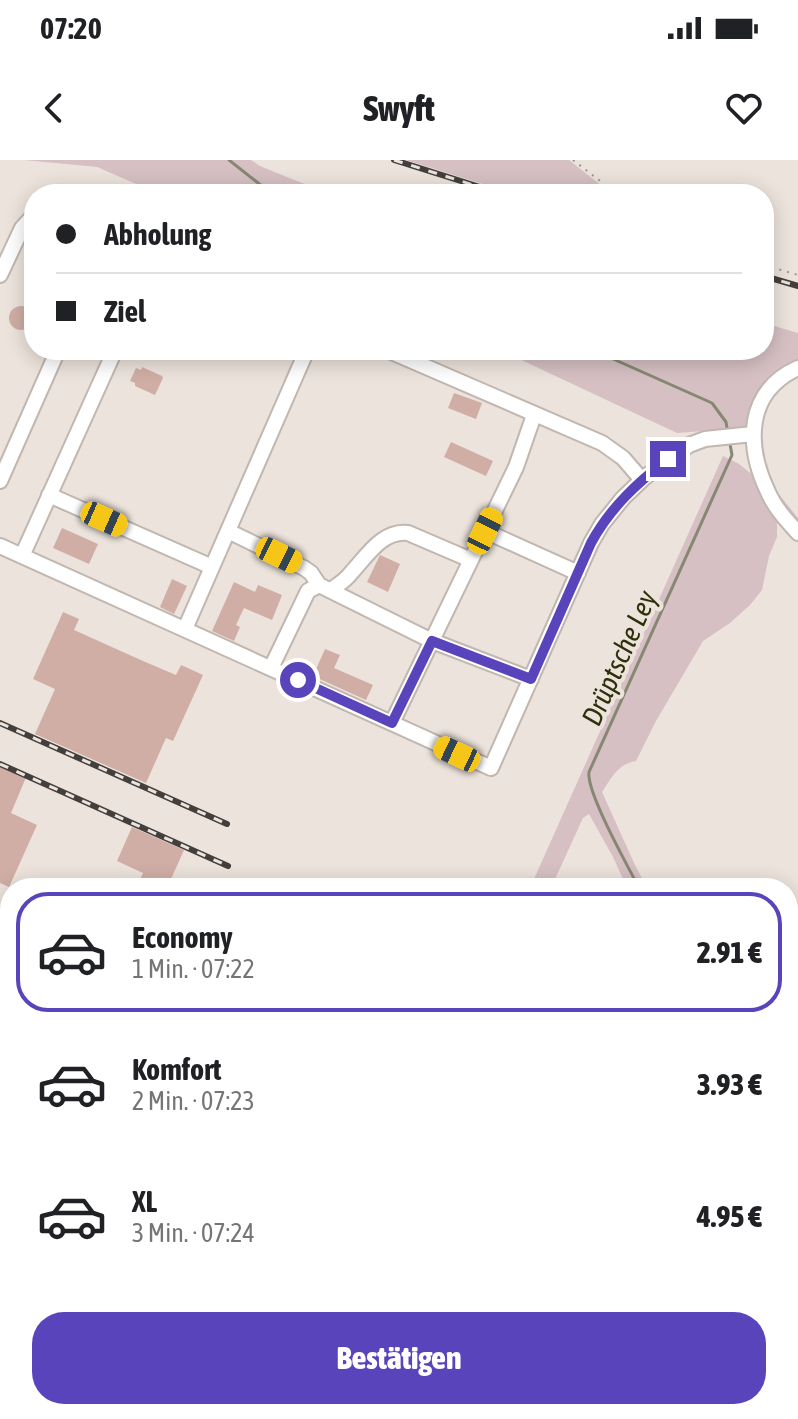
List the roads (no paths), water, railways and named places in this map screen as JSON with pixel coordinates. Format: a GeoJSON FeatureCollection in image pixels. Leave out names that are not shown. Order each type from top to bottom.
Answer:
{"type":"FeatureCollection","features":[{"type":"Feature","properties":{"kind":"lane"},"geometry":{"type":"LineString","coordinates":[[0,275],[24,224]]}},
{"type":"Feature","properties":{"kind":"lane"},"geometry":{"type":"LineString","coordinates":[[0,481],[54,360]]}},
{"type":"Feature","properties":{"kind":"lane"},"geometry":{"type":"LineString","coordinates":[[22,556],[110,360]]}},
{"type":"Feature","properties":{"kind":"lane"},"geometry":{"type":"LineString","coordinates":[[185,629],[303,360]]}},
{"type":"Feature","properties":{"kind":"lane"},"geometry":{"type":"LineString","coordinates":[[410,360],[602,443],[615,451],[642,480]]}},
{"type":"Feature","properties":{"kind":"lane"},"geometry":{"type":"LineString","coordinates":[[798,368],[771,385],[762,399],[753,434],[767,491],[798,533]]}},
{"type":"Feature","properties":{"kind":"lane"},"geometry":{"type":"LineString","coordinates":[[392,723],[522,453],[534,415]]}},
{"type":"Feature","properties":{"kind":"lane"},"geometry":{"type":"LineString","coordinates":[[0,546],[491,768],[602,524],[642,480],[693,442],[753,434]]}},
{"type":"Feature","properties":{"kind":"lane"},"geometry":{"type":"LineString","coordinates":[[49,495],[212,567]]}},
{"type":"Feature","properties":{"kind":"lane"},"geometry":{"type":"LineString","coordinates":[[228,531],[304,568],[325,587],[432,641],[531,679]]}},
{"type":"Feature","properties":{"kind":"lane"},"geometry":{"type":"LineString","coordinates":[[485,531],[578,573]]}},
{"type":"Feature","properties":{"kind":"lane"},"geometry":{"type":"LineString","coordinates":[[271,668],[308,591],[350,576],[382,539],[401,532],[408,533],[471,560]]}},
{"type":"Feature","properties":{"kind":"waterway","name":"Drüptsche Ley"},"geometry":{"type":"LineString","coordinates":[[229,160],[259,184]]}},
{"type":"Feature","properties":{"kind":"waterway","name":"Drüptsche Ley"},"geometry":{"type":"LineString","coordinates":[[615,360],[712,403],[727,428]]}},
{"type":"Feature","properties":{"kind":"waterway","name":"Drüptsche Ley"},"geometry":{"type":"LineString","coordinates":[[634,878],[601,812],[589,772],[732,455],[730,444]]}},
{"type":"Feature","properties":{"kind":"railway"},"geometry":{"type":"LineString","coordinates":[[394,160],[470,184]]}},
{"type":"Feature","properties":{"kind":"railway"},"geometry":{"type":"LineString","coordinates":[[774,279],[798,286]]}},
{"type":"Feature","properties":{"kind":"railway"},"geometry":{"type":"LineString","coordinates":[[0,723],[227,824]]}},
{"type":"Feature","properties":{"kind":"railway"},"geometry":{"type":"LineString","coordinates":[[0,764],[228,866]]}}]}
